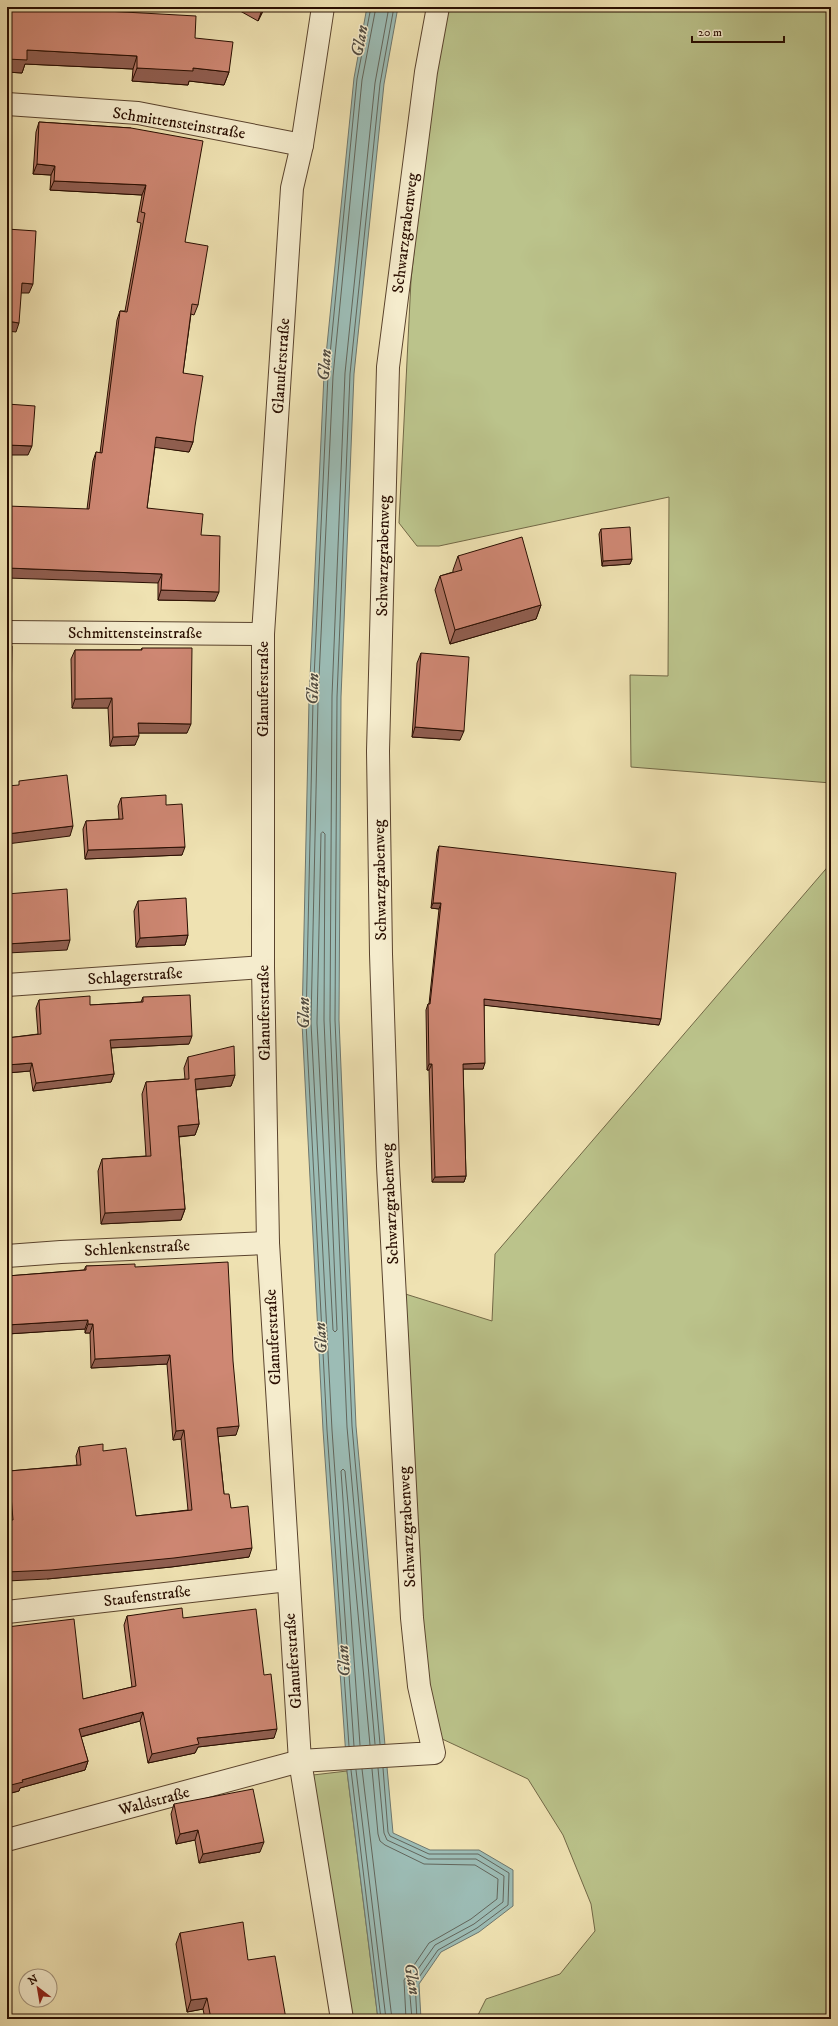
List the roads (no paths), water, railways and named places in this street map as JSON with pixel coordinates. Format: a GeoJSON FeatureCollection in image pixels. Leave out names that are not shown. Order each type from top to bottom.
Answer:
{"type":"FeatureCollection","features":[{"type":"Feature","properties":{"kind":"street","name":"Glanuferstraße"},"geometry":{"type":"LineString","coordinates":[[323,7],[302,145],[292,188],[263,634],[263,967],[268,1243],[300,1762],[342,2019]]}},
{"type":"Feature","properties":{"kind":"street","name":"Schwarzgrabenweg"},"geometry":{"type":"LineString","coordinates":[[434,1753],[418,1686],[411,1602],[388,1166],[381,954],[378,751],[388,367],[426,72],[438,7]]}},
{"type":"Feature","properties":{"kind":"street","name":"Schmittensteinstraße"},"geometry":{"type":"LineString","coordinates":[[7,104],[138,113],[302,145]]}},
{"type":"Feature","properties":{"kind":"street","name":"Schmittensteinstraße"},"geometry":{"type":"LineString","coordinates":[[7,632],[263,634]]}},
{"type":"Feature","properties":{"kind":"street","name":"Schlagerstraße"},"geometry":{"type":"LineString","coordinates":[[7,985],[263,967]]}},
{"type":"Feature","properties":{"kind":"street","name":"Schlenkenstraße"},"geometry":{"type":"LineString","coordinates":[[7,1256],[61,1252],[268,1243]]}},
{"type":"Feature","properties":{"kind":"street","name":"Staufenstraße"},"geometry":{"type":"LineString","coordinates":[[7,1612],[288,1580]]}},
{"type":"Feature","properties":{"kind":"street","name":"Waldstraße"},"geometry":{"type":"LineString","coordinates":[[7,1840],[300,1762],[434,1753]]}},
{"type":"Feature","properties":{"kind":"water","name":"Glan"},"geometry":{"type":"Polygon","coordinates":[[[367,7],[398,7],[384,84],[354,374],[341,697],[339,1020],[356,1426],[393,1833],[430,1850],[479,1850],[513,1870],[513,1906],[479,1932],[441,1952],[419,1984],[421,2019],[378,2019],[347,1771],[323,1430],[302,1023],[309,700],[324,375],[354,78],[367,7]]]}}]}
